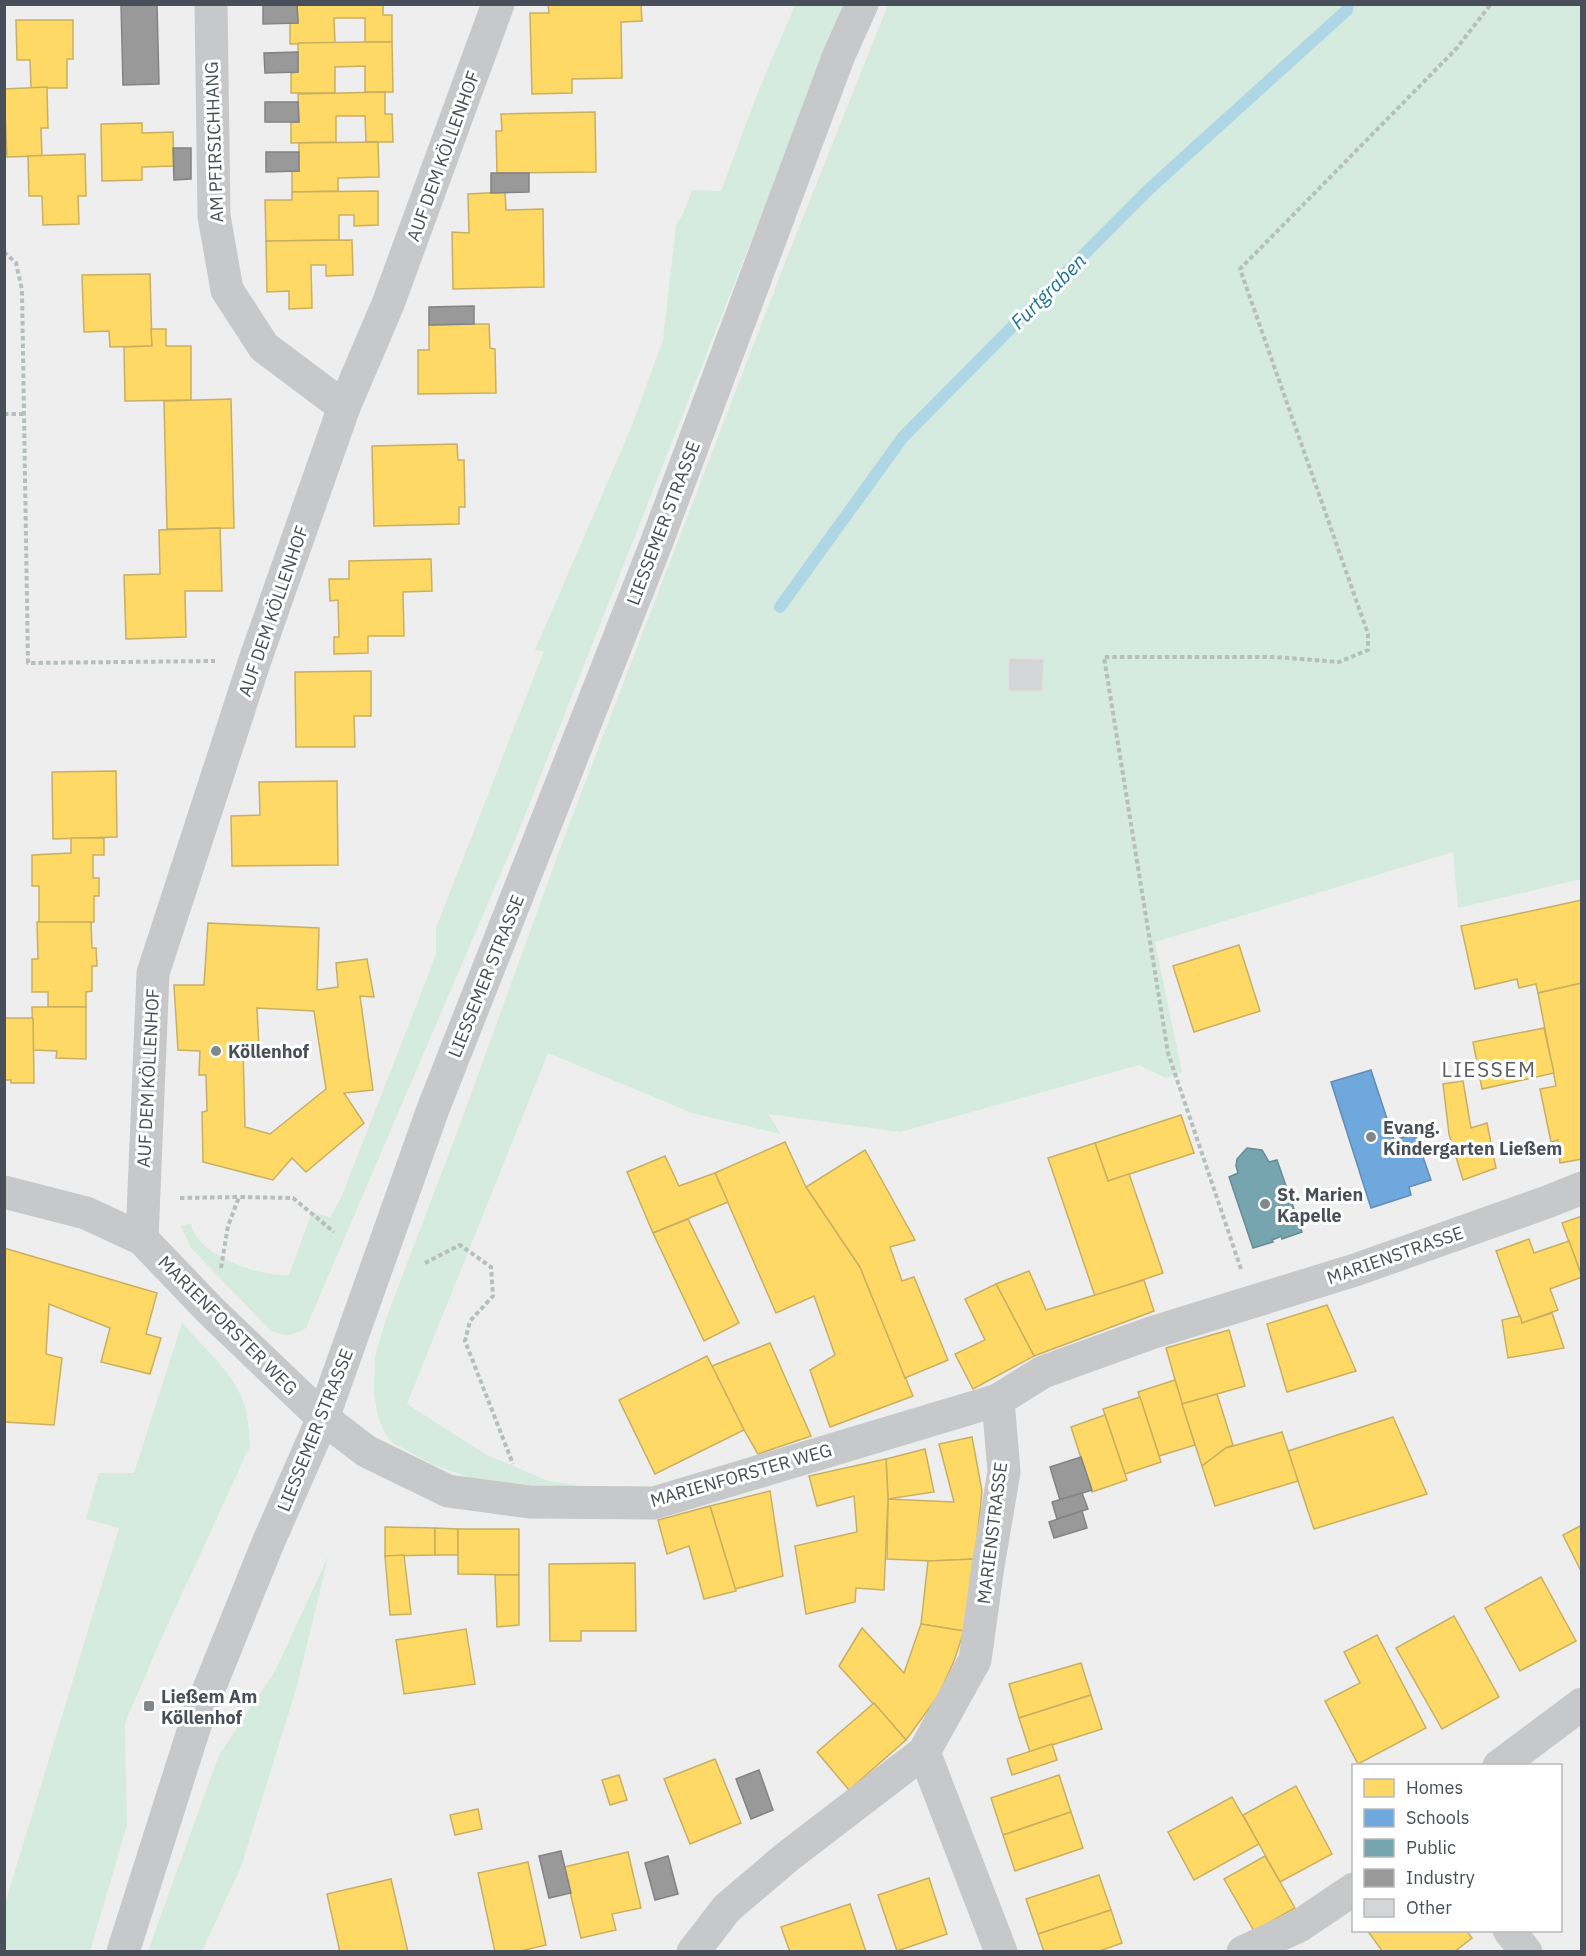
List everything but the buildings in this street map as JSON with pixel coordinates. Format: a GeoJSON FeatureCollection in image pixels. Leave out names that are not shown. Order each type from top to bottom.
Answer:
{"type":"FeatureCollection","features":[{"type":"Feature","properties":{"kind":"street","name":"AM PFIRSICHHANG"},"geometry":{"type":"LineString","coordinates":[[211,4],[214,216],[227,290],[264,347],[344,407]]}},
{"type":"Feature","properties":{"kind":"street","name":"AUF DEM KÖLLENHOF"},"geometry":{"type":"LineString","coordinates":[[141,1239],[153,973],[255,660],[344,407],[388,304],[498,4]]}},
{"type":"Feature","properties":{"kind":"street","name":"LIESSEMER STRASSE"},"geometry":{"type":"LineString","coordinates":[[123,1952],[198,1716],[268,1544],[323,1419],[433,1109],[656,544],[838,55],[862,4]]}},
{"type":"Feature","properties":{"kind":"street","name":"MARIENSTRASSE"},"geometry":{"type":"LineString","coordinates":[[693,1952],[727,1908],[787,1857],[924,1752],[975,1660],[987,1566],[1004,1472],[998,1400],[1043,1372],[1151,1333],[1367,1266],[1581,1188]]}},
{"type":"Feature","properties":{"kind":"street","name":"MARIENFORSTER WEG"},"geometry":{"type":"LineString","coordinates":[[4,1192],[87,1213],[141,1239],[211,1311],[323,1419],[366,1451],[448,1491],[529,1502],[654,1503],[998,1400]]}},
{"type":"Feature","properties":{"kind":"street"},"geometry":{"type":"LineString","coordinates":[[1502,1764],[1581,1704]]}},
{"type":"Feature","properties":{"kind":"street"},"geometry":{"type":"LineString","coordinates":[[924,1752],[1001,1952]]}},
{"type":"Feature","properties":{"kind":"street"},"geometry":{"type":"LineString","coordinates":[[1243,1952],[1299,1926],[1352,1890]]}},
{"type":"Feature","properties":{"kind":"street"},"geometry":{"type":"LineString","coordinates":[[1511,1932],[1526,1952]]}},
{"type":"Feature","properties":{"kind":"path"},"geometry":{"type":"LineString","coordinates":[[1252,1303],[1168,1053],[1104,657],[1275,657],[1339,662],[1368,650],[1368,634],[1240,269],[1456,50],[1491,4]]}},
{"type":"Feature","properties":{"kind":"path"},"geometry":{"type":"LineString","coordinates":[[4,252],[16,263],[22,290],[28,663],[255,660]]}},
{"type":"Feature","properties":{"kind":"path"},"geometry":{"type":"LineString","coordinates":[[4,414],[24,414]]}},
{"type":"Feature","properties":{"kind":"path"},"geometry":{"type":"LineString","coordinates":[[211,1311],[228,1226],[239,1197]]}},
{"type":"Feature","properties":{"kind":"path"},"geometry":{"type":"LineString","coordinates":[[143,1198],[293,1198],[334,1232]]}},
{"type":"Feature","properties":{"kind":"path"},"geometry":{"type":"LineString","coordinates":[[425,1263],[460,1245],[491,1267],[493,1296],[470,1321],[465,1341],[529,1502]]}},
{"type":"Feature","properties":{"kind":"green space"},"geometry":{"type":"Polygon","coordinates":[[[795,5],[844,5],[518,833],[306,1328],[288,1335],[275,1332],[270,1330],[191,1248],[181,1226],[191,1224],[196,1236],[205,1246],[231,1262],[262,1272],[289,1275],[312,1212],[330,1217],[341,1198],[436,955],[436,928],[544,651],[535,650],[631,428],[663,340],[676,225],[684,212],[692,190],[721,191],[758,92],[795,5]]]}},
{"type":"Feature","properties":{"kind":"green space"},"geometry":{"type":"Polygon","coordinates":[[[888,5],[1581,5],[1581,879],[1458,908],[1453,852],[1155,942],[1182,1072],[1166,1078],[1139,1065],[900,1132],[768,1114],[781,1134],[692,1113],[548,1053],[407,1404],[485,1454],[548,1481],[579,1485],[542,1490],[470,1478],[432,1464],[393,1443],[385,1434],[378,1417],[374,1395],[375,1357],[386,1319],[462,1119],[565,835],[786,260],[888,5]]]}},
{"type":"Feature","properties":{"kind":"green space"},"geometry":{"type":"Polygon","coordinates":[[[182,1323],[236,1386],[245,1408],[250,1446],[125,1723],[127,1825],[90,1951],[5,1951],[5,1904],[119,1528],[86,1519],[99,1473],[134,1473],[182,1323]]]}},
{"type":"Feature","properties":{"kind":"green space"},"geometry":{"type":"Polygon","coordinates":[[[328,1557],[297,1686],[241,1867],[202,1951],[148,1951],[219,1755],[275,1671],[328,1557]]]}},
{"type":"Feature","properties":{"kind":"waterway","name":"Furtgraben"},"geometry":{"type":"LineString","coordinates":[[780,607],[903,437],[1147,191],[1347,10],[1348,4]]}},
{"type":"Feature","properties":{"kind":"place","name":"Köllenhof"},"geometry":{"type":"Point","coordinates":[216,1051]}},
{"type":"Feature","properties":{"kind":"place","name":"Evang. Kindergarten Ließem"},"geometry":{"type":"Point","coordinates":[1371,1137]}},
{"type":"Feature","properties":{"kind":"place","name":"St. Marien Kapelle"},"geometry":{"type":"Point","coordinates":[1265,1204]}},
{"type":"Feature","properties":{"kind":"place","name":"Ließem Am Köllenhof"},"geometry":{"type":"Point","coordinates":[149,1706]}},
{"type":"Feature","properties":{"kind":"district","name":"LIESSEM"},"geometry":{"type":"Point","coordinates":[1489,1069]}}]}
